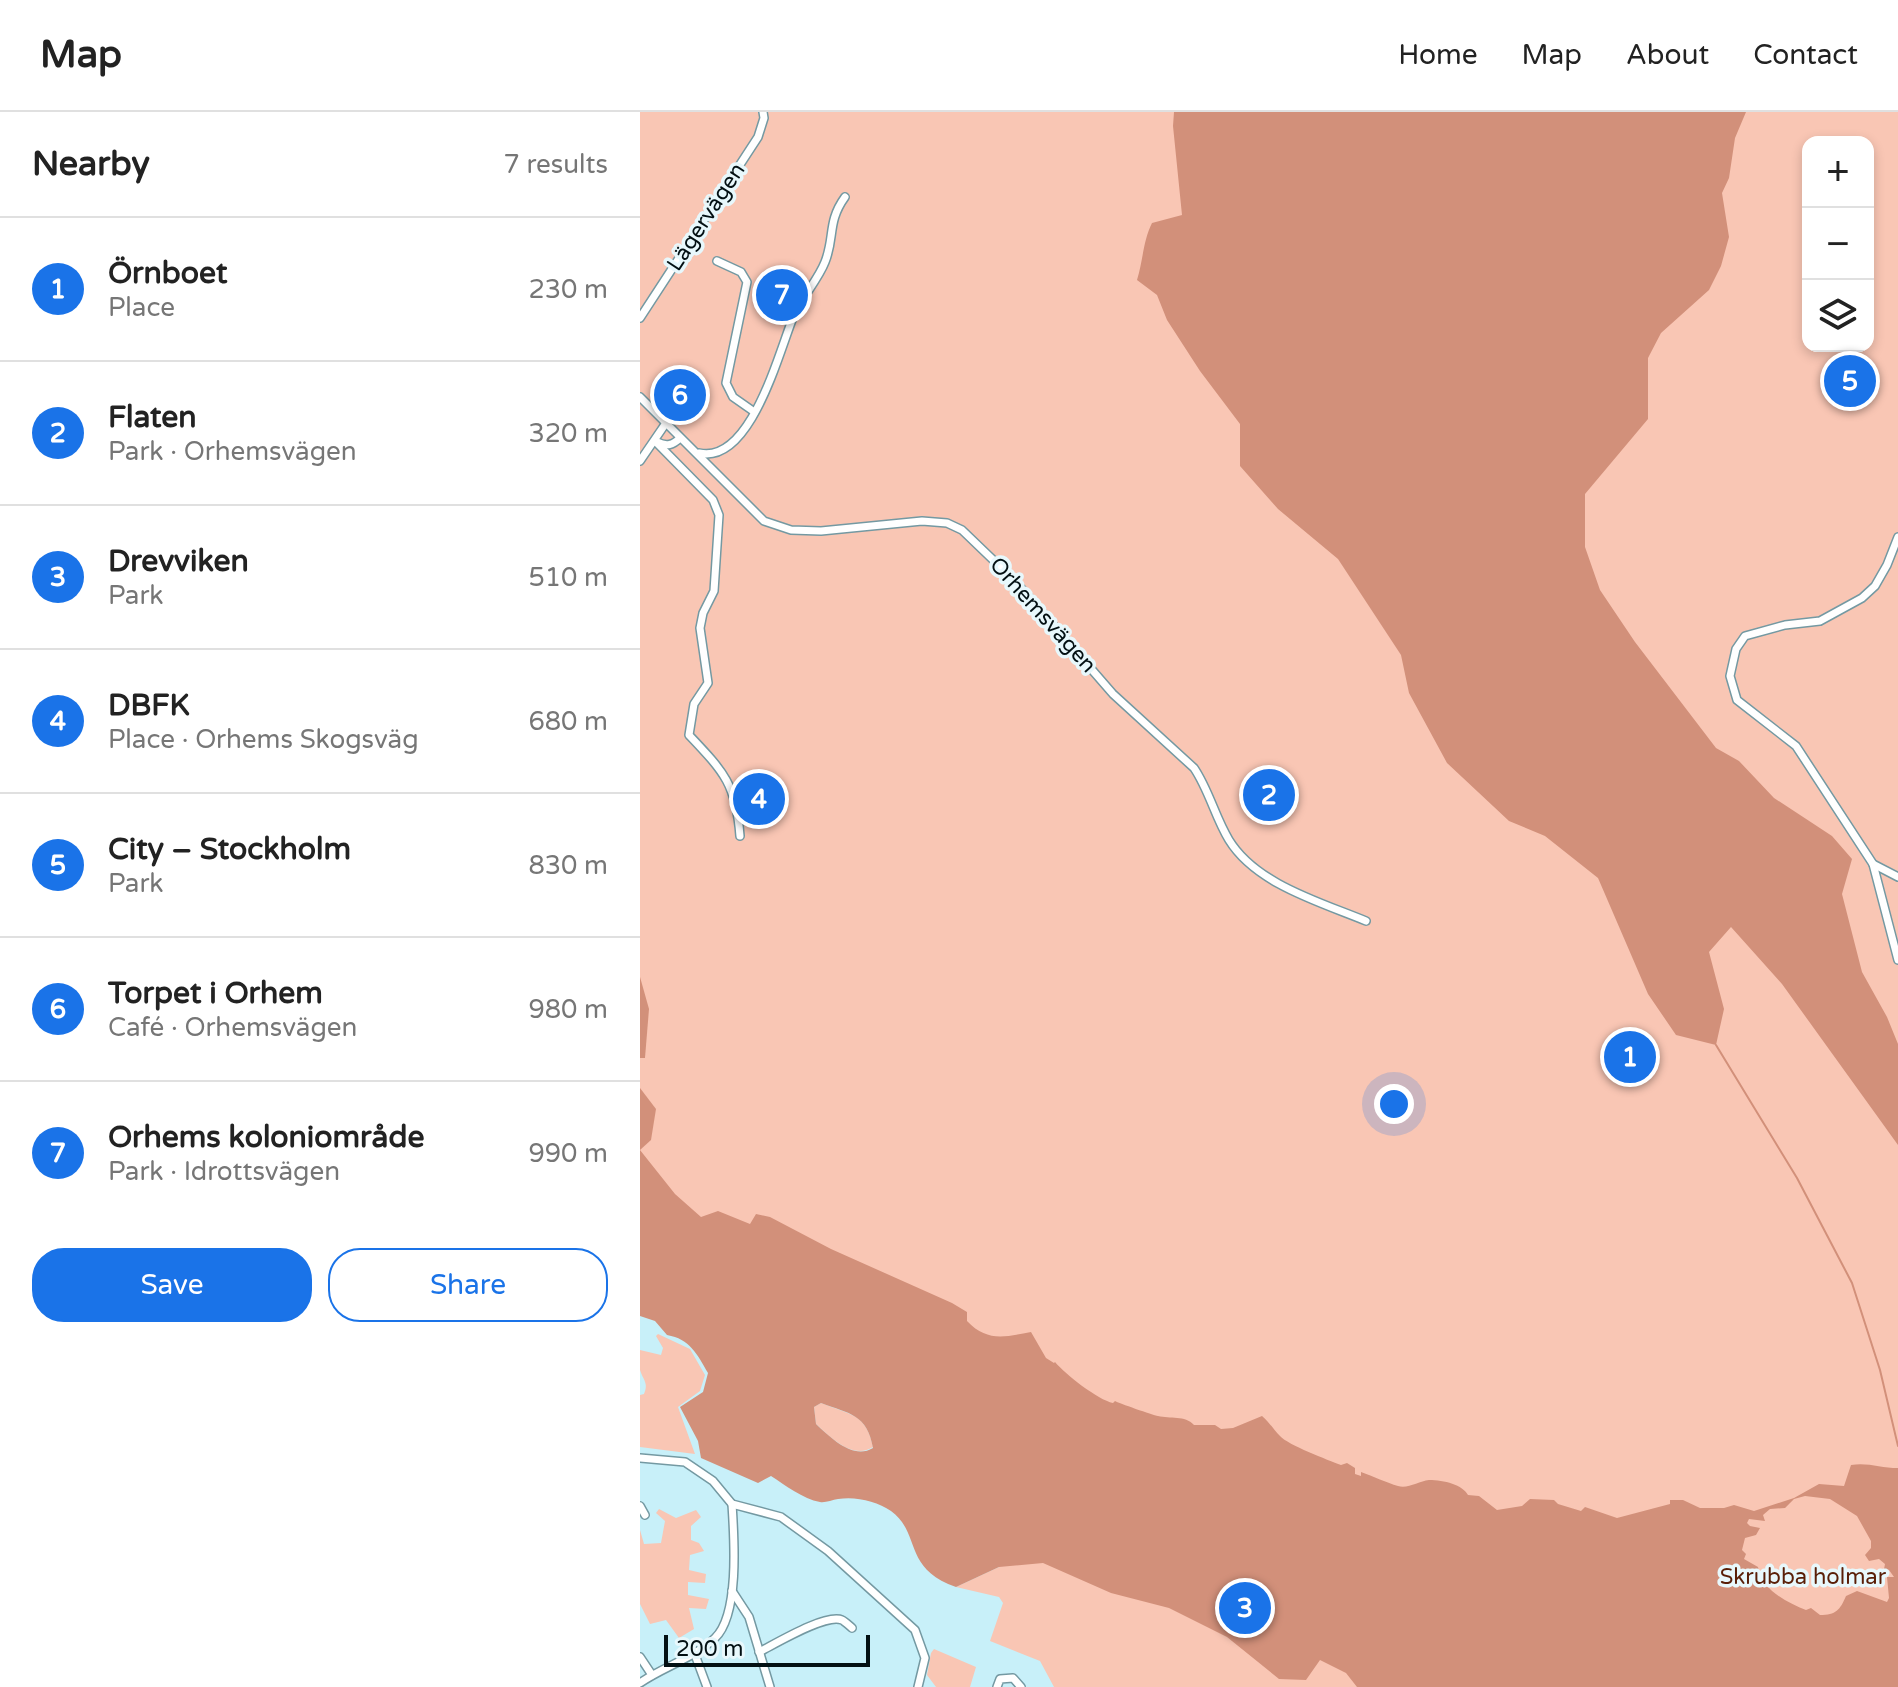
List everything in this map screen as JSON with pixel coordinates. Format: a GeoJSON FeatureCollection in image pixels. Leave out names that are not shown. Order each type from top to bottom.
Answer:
{"type":"FeatureCollection","features":[{"type":"Feature","properties":{"kind":"street","name":"Lägervägen"},"geometry":{"type":"LineString","coordinates":[[640,318],[758,137],[763,112]]}},
{"type":"Feature","properties":{"kind":"street"},"geometry":{"type":"LineString","coordinates":[[696,453],[713,455],[721,451],[738,438],[749,423],[770,382],[798,307],[826,261],[832,221],[845,197]]}},
{"type":"Feature","properties":{"kind":"street"},"geometry":{"type":"LineString","coordinates":[[717,261],[741,272],[747,282],[726,383],[733,397],[753,411]]}},
{"type":"Feature","properties":{"kind":"street","name":"Orhemsvägen"},"geometry":{"type":"LineString","coordinates":[[640,397],[764,521],[781,529],[821,531],[935,521],[962,530],[1014,580],[1113,694],[1194,768],[1220,825],[1247,863],[1275,882],[1366,921]]}},
{"type":"Feature","properties":{"kind":"street"},"geometry":{"type":"LineString","coordinates":[[640,461],[666,423]]}},
{"type":"Feature","properties":{"kind":"street"},"geometry":{"type":"LineString","coordinates":[[655,441],[664,445],[673,444],[680,438]]}},
{"type":"Feature","properties":{"kind":"street"},"geometry":{"type":"LineString","coordinates":[[655,441],[713,500],[719,515],[714,591],[703,613],[700,628],[708,683],[694,704],[689,735],[715,761],[734,792],[740,836]]}},
{"type":"Feature","properties":{"kind":"street"},"geometry":{"type":"LineString","coordinates":[[1898,537],[1875,586],[1862,598],[1820,621],[1785,625],[1745,636],[1736,649],[1730,668],[1732,689],[1737,700],[1796,746],[1873,864],[1898,960]]}},
{"type":"Feature","properties":{"kind":"street"},"geometry":{"type":"LineString","coordinates":[[1873,864],[1898,877]]}},
{"type":"Feature","properties":{"kind":"street"},"geometry":{"type":"LineString","coordinates":[[640,1458],[685,1462],[713,1481],[732,1504],[781,1517],[828,1551],[915,1630],[925,1658],[918,1687]]}},
{"type":"Feature","properties":{"kind":"street"},"geometry":{"type":"LineString","coordinates":[[640,1683],[694,1652],[715,1638],[721,1630],[732,1591],[732,1504]]}},
{"type":"Feature","properties":{"kind":"street"},"geometry":{"type":"LineString","coordinates":[[640,1506],[645,1515]]}},
{"type":"Feature","properties":{"kind":"street"},"geometry":{"type":"LineString","coordinates":[[732,1591],[749,1617],[770,1687]]}},
{"type":"Feature","properties":{"kind":"street"},"geometry":{"type":"LineString","coordinates":[[759,1652],[832,1619],[842,1620],[852,1628]]}},
{"type":"Feature","properties":{"kind":"street"},"geometry":{"type":"LineString","coordinates":[[694,1652],[707,1687]]}},
{"type":"Feature","properties":{"kind":"street"},"geometry":{"type":"LineString","coordinates":[[640,1657],[652,1675]]}},
{"type":"Feature","properties":{"kind":"street"},"geometry":{"type":"LineString","coordinates":[[997,1687],[1000,1679],[1013,1678],[1021,1687]]}},
{"type":"Feature","properties":{"kind":"green space","name":"Skrubba holmar"},"geometry":{"type":"Polygon","coordinates":[[[640,112],[1898,112],[1898,1687],[1054,1687],[1040,1661],[990,1641],[1003,1603],[999,1597],[956,1587],[999,1567],[1046,1473],[640,1245],[640,112]]]}},
{"type":"Feature","properties":{"kind":"green space"},"geometry":{"type":"Polygon","coordinates":[[[658,1334],[690,1349],[705,1375],[700,1391],[678,1407],[695,1454],[640,1447],[640,1395],[644,1394],[646,1387],[640,1370],[640,1350],[661,1355],[663,1348],[656,1336],[658,1334]]]}},
{"type":"Feature","properties":{"kind":"green space"},"geometry":{"type":"Polygon","coordinates":[[[821,1403],[861,1421],[873,1447],[858,1451],[850,1449],[828,1435],[816,1424],[814,1407],[821,1403]]]}},
{"type":"Feature","properties":{"kind":"green space"},"geometry":{"type":"Polygon","coordinates":[[[659,1509],[676,1518],[696,1510],[701,1517],[691,1526],[691,1540],[699,1543],[704,1551],[690,1555],[689,1570],[706,1574],[705,1583],[688,1582],[688,1595],[709,1599],[706,1609],[689,1608],[694,1629],[679,1638],[666,1620],[650,1624],[640,1604],[640,1530],[644,1544],[661,1543],[665,1521],[656,1513],[659,1509]]]}},
{"type":"Feature","properties":{"kind":"green space"},"geometry":{"type":"Polygon","coordinates":[[[934,1649],[976,1667],[970,1687],[936,1687],[927,1675],[934,1649]]]}},
{"type":"Feature","properties":{"kind":"shaded area"},"geometry":{"type":"Polygon","coordinates":[[[1174,112],[1746,112],[1735,138],[1729,178],[1722,193],[1729,237],[1721,266],[1709,290],[1661,333],[1648,358],[1648,419],[1585,494],[1585,547],[1600,590],[1635,642],[1716,748],[1739,761],[1774,798],[1832,836],[1852,859],[1842,894],[1862,972],[1898,1044],[1898,1145],[1782,984],[1731,927],[1709,952],[1724,1009],[1716,1045],[1676,1035],[1648,994],[1598,878],[1545,836],[1509,821],[1447,763],[1409,693],[1401,655],[1338,559],[1278,509],[1240,466],[1240,424],[1167,320],[1157,295],[1137,280],[1152,223],[1182,215],[1174,112]]]}},
{"type":"Feature","properties":{"kind":"shaded area"},"geometry":{"type":"Polygon","coordinates":[[[640,977],[649,1009],[645,1058],[640,1058],[640,977]]]}},
{"type":"Feature","properties":{"kind":"shaded area"},"geometry":{"type":"Polygon","coordinates":[[[640,1088],[656,1109],[651,1140],[640,1150],[640,1088]]]}},
{"type":"Feature","properties":{"kind":"shaded area"},"geometry":{"type":"Polygon","coordinates":[[[640,1150],[675,1194],[701,1217],[718,1211],[750,1224],[756,1214],[770,1217],[831,1249],[952,1303],[967,1312],[967,1321],[982,1332],[1004,1336],[1031,1332],[1046,1358],[1107,1401],[1158,1416],[1182,1419],[1194,1425],[1215,1425],[1221,1429],[1233,1428],[1262,1416],[1291,1444],[1341,1465],[1347,1463],[1355,1468],[1355,1474],[1361,1476],[1361,1472],[1398,1486],[1441,1481],[1457,1486],[1468,1495],[1479,1496],[1497,1510],[1522,1506],[1530,1499],[1554,1500],[1581,1511],[1585,1507],[1617,1518],[1670,1504],[1670,1500],[1683,1500],[1700,1508],[1734,1505],[1754,1511],[1794,1498],[1819,1484],[1844,1486],[1851,1465],[1898,1468],[1898,1687],[1357,1687],[1346,1673],[1320,1660],[1306,1680],[1279,1679],[1227,1637],[1169,1608],[1111,1593],[1043,1563],[999,1567],[956,1587],[927,1570],[907,1530],[885,1507],[859,1499],[814,1500],[771,1476],[758,1483],[701,1458],[698,1441],[680,1407],[703,1392],[708,1373],[687,1344],[667,1335],[655,1321],[640,1316],[640,1150]],[[821,1403],[814,1407],[816,1424],[828,1435],[850,1449],[865,1451],[873,1448],[862,1422],[849,1413],[821,1403]],[[1805,1496],[1794,1499],[1785,1508],[1770,1509],[1763,1515],[1765,1521],[1749,1519],[1747,1523],[1750,1526],[1760,1528],[1756,1535],[1745,1538],[1742,1550],[1746,1554],[1744,1559],[1758,1567],[1764,1582],[1776,1594],[1806,1610],[1811,1608],[1820,1615],[1837,1611],[1846,1596],[1857,1591],[1887,1602],[1887,1577],[1894,1577],[1884,1569],[1885,1564],[1879,1559],[1869,1561],[1865,1555],[1871,1548],[1871,1541],[1857,1516],[1830,1499],[1805,1496]]]}},
{"type":"Feature","properties":{"kind":"waterway"},"geometry":{"type":"LineString","coordinates":[[1716,1045],[1797,1178],[1852,1283],[1880,1370],[1898,1446]]}},
{"type":"Feature","properties":{"kind":"place","name":"Orhems koloniområde"},"geometry":{"type":"Point","coordinates":[782,295]}},
{"type":"Feature","properties":{"kind":"place","name":"City – Stockholm"},"geometry":{"type":"Point","coordinates":[1850,381]}},
{"type":"Feature","properties":{"kind":"place","name":"Torpet i Orhem"},"geometry":{"type":"Point","coordinates":[680,395]}},
{"type":"Feature","properties":{"kind":"place","name":"Flaten"},"geometry":{"type":"Point","coordinates":[1269,795]}},
{"type":"Feature","properties":{"kind":"place","name":"DBFK"},"geometry":{"type":"Point","coordinates":[759,799]}},
{"type":"Feature","properties":{"kind":"place","name":"Örnboet"},"geometry":{"type":"Point","coordinates":[1630,1057]}},
{"type":"Feature","properties":{"kind":"place","name":"Drevviken"},"geometry":{"type":"Point","coordinates":[1245,1608]}}]}
